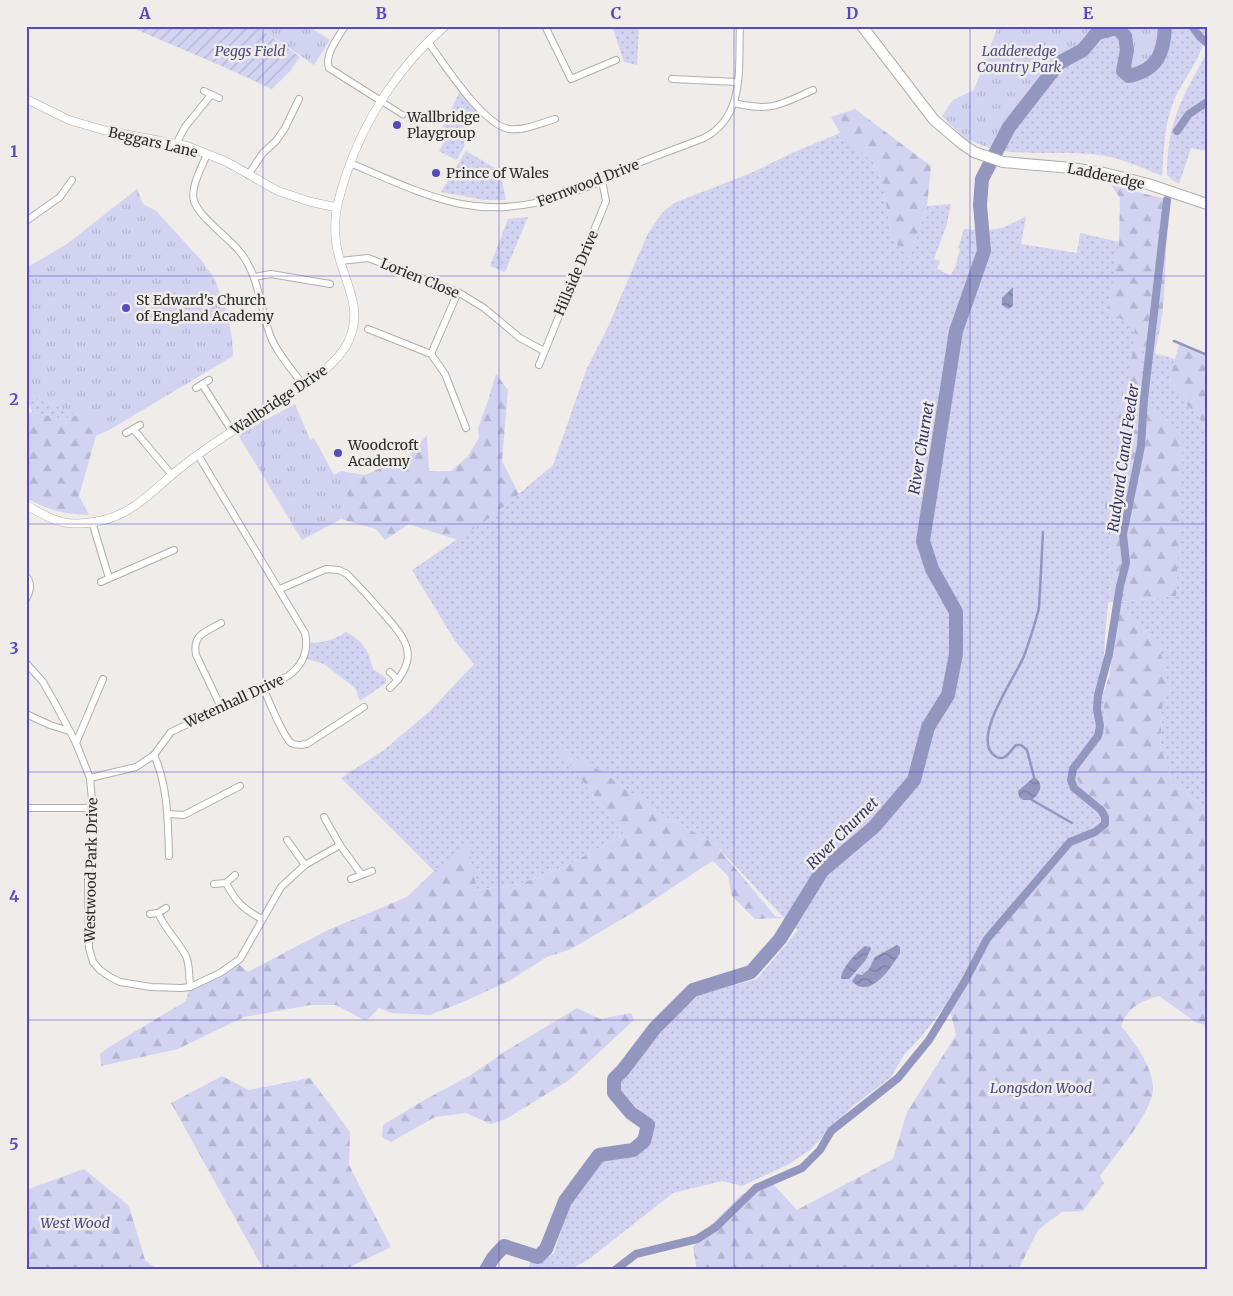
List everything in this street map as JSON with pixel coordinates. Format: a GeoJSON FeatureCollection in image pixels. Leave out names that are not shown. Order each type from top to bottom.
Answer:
{"type":"FeatureCollection","features":[{"type":"Feature","properties":{"kind":"highway","name":"Ladderedge"},"geometry":{"type":"LineString","coordinates":[[862,26],[934,120],[974,152],[1003,162],[1104,173],[1166,190],[1207,204]]}},
{"type":"Feature","properties":{"kind":"street"},"geometry":{"type":"LineString","coordinates":[[345,26],[328,56],[329,68],[403,115]]}},
{"type":"Feature","properties":{"kind":"street","name":"Wallbridge Drive"},"geometry":{"type":"LineString","coordinates":[[26,505],[58,522],[73,524],[105,519],[133,507],[198,455],[232,431],[304,386],[332,364],[348,342],[354,328],[355,313],[352,296],[336,243],[336,207],[350,163],[366,126],[381,101],[403,70],[445,26]]}},
{"type":"Feature","properties":{"kind":"street"},"geometry":{"type":"LineString","coordinates":[[545,26],[571,79],[616,60]]}},
{"type":"Feature","properties":{"kind":"street","name":"Fernwood Drive"},"geometry":{"type":"LineString","coordinates":[[350,163],[437,197],[460,204],[489,207],[533,204],[602,181],[636,164],[714,132],[723,124],[734,104],[740,26]]}},
{"type":"Feature","properties":{"kind":"street"},"geometry":{"type":"LineString","coordinates":[[428,42],[474,103],[494,124],[511,129],[520,129],[555,119]]}},
{"type":"Feature","properties":{"kind":"street"},"geometry":{"type":"LineString","coordinates":[[672,79],[737,82]]}},
{"type":"Feature","properties":{"kind":"street"},"geometry":{"type":"LineString","coordinates":[[734,104],[758,108],[772,107],[813,90]]}},
{"type":"Feature","properties":{"kind":"street"},"geometry":{"type":"LineString","coordinates":[[204,91],[219,98]]}},
{"type":"Feature","properties":{"kind":"street"},"geometry":{"type":"LineString","coordinates":[[176,144],[184,127],[211,95]]}},
{"type":"Feature","properties":{"kind":"street","name":"Beggars Lane"},"geometry":{"type":"LineString","coordinates":[[26,99],[69,120],[103,130],[187,146],[227,162],[278,191],[311,202],[336,207]]}},
{"type":"Feature","properties":{"kind":"street"},"geometry":{"type":"LineString","coordinates":[[248,175],[285,128],[298,99]]}},
{"type":"Feature","properties":{"kind":"street"},"geometry":{"type":"LineString","coordinates":[[207,154],[192,195],[194,204],[242,254],[254,277],[270,336],[304,386]]}},
{"type":"Feature","properties":{"kind":"street"},"geometry":{"type":"LineString","coordinates":[[26,221],[60,197],[72,180]]}},
{"type":"Feature","properties":{"kind":"street","name":"Hillside Drive"},"geometry":{"type":"LineString","coordinates":[[539,365],[606,201],[602,181]]}},
{"type":"Feature","properties":{"kind":"street","name":"Lorien Close"},"geometry":{"type":"LineString","coordinates":[[340,261],[368,258],[458,292],[484,308],[520,338],[544,351]]}},
{"type":"Feature","properties":{"kind":"street"},"geometry":{"type":"LineString","coordinates":[[254,277],[271,274],[330,284]]}},
{"type":"Feature","properties":{"kind":"street"},"geometry":{"type":"LineString","coordinates":[[431,354],[458,292]]}},
{"type":"Feature","properties":{"kind":"street"},"geometry":{"type":"LineString","coordinates":[[368,329],[431,354],[446,374],[466,428]]}},
{"type":"Feature","properties":{"kind":"street"},"geometry":{"type":"LineString","coordinates":[[196,388],[209,380]]}},
{"type":"Feature","properties":{"kind":"street"},"geometry":{"type":"LineString","coordinates":[[202,384],[232,431]]}},
{"type":"Feature","properties":{"kind":"street"},"geometry":{"type":"LineString","coordinates":[[126,433],[140,425]]}},
{"type":"Feature","properties":{"kind":"street"},"geometry":{"type":"LineString","coordinates":[[134,430],[172,475]]}},
{"type":"Feature","properties":{"kind":"street","name":"Wetenhall Drive"},"geometry":{"type":"LineString","coordinates":[[90,778],[136,767],[154,755],[171,732],[288,676],[296,671],[305,656],[307,648],[305,633],[198,455]]}},
{"type":"Feature","properties":{"kind":"street"},"geometry":{"type":"LineString","coordinates":[[92,522],[109,578]]}},
{"type":"Feature","properties":{"kind":"street"},"geometry":{"type":"LineString","coordinates":[[101,582],[174,550]]}},
{"type":"Feature","properties":{"kind":"street"},"geometry":{"type":"LineString","coordinates":[[280,589],[326,569],[339,570],[348,574],[400,632],[404,639],[407,664],[398,680],[390,688]]}},
{"type":"Feature","properties":{"kind":"street"},"geometry":{"type":"LineString","coordinates":[[26,576],[30,584],[30,592],[26,600]]}},
{"type":"Feature","properties":{"kind":"street"},"geometry":{"type":"LineString","coordinates":[[221,707],[196,655],[194,646],[199,636],[222,623]]}},
{"type":"Feature","properties":{"kind":"street","name":"Westwood Park Drive"},"geometry":{"type":"LineString","coordinates":[[26,663],[43,682],[76,742],[90,778],[94,823],[88,879],[89,948],[93,962],[110,977],[120,982],[151,988],[171,989],[190,987],[220,973],[240,959],[281,887],[305,865],[340,845]]}},
{"type":"Feature","properties":{"kind":"street"},"geometry":{"type":"LineString","coordinates":[[390,672],[398,680]]}},
{"type":"Feature","properties":{"kind":"street"},"geometry":{"type":"LineString","coordinates":[[76,742],[103,679]]}},
{"type":"Feature","properties":{"kind":"street"},"geometry":{"type":"LineString","coordinates":[[263,688],[285,734],[296,745],[307,744],[364,707]]}},
{"type":"Feature","properties":{"kind":"street"},"geometry":{"type":"LineString","coordinates":[[26,714],[69,731]]}},
{"type":"Feature","properties":{"kind":"street"},"geometry":{"type":"LineString","coordinates":[[154,755],[163,782],[168,814],[169,856]]}},
{"type":"Feature","properties":{"kind":"street"},"geometry":{"type":"LineString","coordinates":[[168,814],[184,815],[240,786]]}},
{"type":"Feature","properties":{"kind":"street"},"geometry":{"type":"LineString","coordinates":[[26,808],[93,808]]}},
{"type":"Feature","properties":{"kind":"street"},"geometry":{"type":"LineString","coordinates":[[324,817],[340,845],[361,874]]}},
{"type":"Feature","properties":{"kind":"street"},"geometry":{"type":"LineString","coordinates":[[287,840],[305,865]]}},
{"type":"Feature","properties":{"kind":"street"},"geometry":{"type":"LineString","coordinates":[[351,879],[372,871]]}},
{"type":"Feature","properties":{"kind":"street"},"geometry":{"type":"LineString","coordinates":[[214,884],[226,883],[235,875]]}},
{"type":"Feature","properties":{"kind":"street"},"geometry":{"type":"LineString","coordinates":[[226,883],[238,903],[262,919]]}},
{"type":"Feature","properties":{"kind":"street"},"geometry":{"type":"LineString","coordinates":[[150,914],[158,913],[166,908]]}},
{"type":"Feature","properties":{"kind":"street"},"geometry":{"type":"LineString","coordinates":[[158,913],[166,929],[186,957],[189,968],[190,987]]}},
{"type":"Feature","properties":{"kind":"green space","name":"Peggs Field"},"geometry":{"type":"Polygon","coordinates":[[[128,26],[257,26],[300,57],[290,71],[272,89],[128,26]]]}},
{"type":"Feature","properties":{"kind":"green space"},"geometry":{"type":"Polygon","coordinates":[[[257,26],[308,26],[330,40],[314,65],[257,26]]]}},
{"type":"Feature","properties":{"kind":"green space"},"geometry":{"type":"Polygon","coordinates":[[[612,26],[639,26],[637,65],[624,62],[612,26]]]}},
{"type":"Feature","properties":{"kind":"green space","name":"Ladderedge Country Park"},"geometry":{"type":"Polygon","coordinates":[[[998,26],[1108,26],[1094,30],[1080,48],[1057,61],[1005,124],[992,149],[964,138],[942,116],[953,100],[974,90],[998,26]]]}},
{"type":"Feature","properties":{"kind":"green space"},"geometry":{"type":"Polygon","coordinates":[[[1023,26],[1207,26],[1203,45],[1178,91],[1168,119],[1162,176],[1128,162],[1101,155],[1017,152],[992,149],[1005,124],[1026,99],[1023,26]]]}},
{"type":"Feature","properties":{"kind":"green space"},"geometry":{"type":"Polygon","coordinates":[[[1120,26],[1161,26],[1159,43],[1151,62],[1130,73],[1126,69],[1130,52],[1129,41],[1120,26]]]}},
{"type":"Feature","properties":{"kind":"green space"},"geometry":{"type":"Polygon","coordinates":[[[1207,53],[1207,151],[1191,148],[1179,184],[1167,175],[1173,125],[1183,97],[1207,53]]]}},
{"type":"Feature","properties":{"kind":"green space"},"geometry":{"type":"Polygon","coordinates":[[[460,91],[481,116],[466,124],[464,147],[456,160],[439,151],[448,135],[441,130],[460,91]]]}},
{"type":"Feature","properties":{"kind":"green space"},"geometry":{"type":"Polygon","coordinates":[[[855,109],[931,166],[927,206],[909,259],[892,238],[882,180],[873,162],[840,133],[831,117],[855,109]]]}},
{"type":"Feature","properties":{"kind":"green space"},"geometry":{"type":"Polygon","coordinates":[[[840,133],[873,162],[882,180],[892,238],[909,259],[927,206],[951,204],[946,227],[934,259],[940,261],[937,269],[942,270],[942,272],[951,275],[956,265],[960,249],[958,248],[964,229],[996,229],[1010,225],[1026,216],[1021,244],[1077,253],[1080,233],[1119,242],[1109,312],[1143,330],[1143,350],[1175,359],[1169,380],[1185,396],[1187,405],[1197,414],[1207,431],[1207,809],[1173,783],[1160,746],[1163,697],[1159,648],[1120,602],[1176,596],[1114,567],[1104,649],[1106,732],[1081,766],[1083,791],[1107,809],[1107,829],[1072,843],[971,963],[948,1002],[922,1036],[904,1055],[891,1077],[853,1106],[810,1150],[787,1165],[742,1186],[722,1181],[673,1193],[589,1259],[570,1270],[528,1270],[531,1258],[546,1259],[554,1253],[568,1207],[600,1160],[637,1154],[650,1143],[653,1127],[647,1117],[621,1092],[620,1080],[648,1046],[683,1009],[701,994],[757,979],[798,930],[784,918],[713,842],[662,815],[603,772],[558,749],[624,834],[568,865],[520,884],[476,890],[468,846],[434,871],[341,778],[384,750],[430,711],[474,664],[455,641],[412,570],[496,513],[553,465],[587,368],[608,327],[647,235],[662,213],[674,203],[751,173],[840,133]]]}},
{"type":"Feature","properties":{"kind":"green space"},"geometry":{"type":"Polygon","coordinates":[[[466,151],[500,171],[506,200],[484,200],[441,192],[466,151]]]}},
{"type":"Feature","properties":{"kind":"green space"},"geometry":{"type":"Polygon","coordinates":[[[1111,185],[1169,200],[1162,317],[1155,353],[1142,350],[1139,401],[1148,404],[1183,443],[1176,596],[1120,602],[1108,602],[1114,567],[1104,513],[1108,489],[1120,446],[1122,424],[1116,410],[1130,374],[1135,326],[1108,312],[1119,242],[1120,198],[1111,185]]]}},
{"type":"Feature","properties":{"kind":"green space","name":"St Edward's Church of England Academy"},"geometry":{"type":"Polygon","coordinates":[[[137,189],[143,204],[156,211],[202,261],[215,280],[227,312],[233,356],[111,429],[26,393],[26,268],[67,244],[137,189]]]}},
{"type":"Feature","properties":{"kind":"green space"},"geometry":{"type":"Polygon","coordinates":[[[528,217],[505,272],[490,266],[508,219],[528,217]]]}},
{"type":"Feature","properties":{"kind":"green space"},"geometry":{"type":"Polygon","coordinates":[[[1179,345],[1207,357],[1207,431],[1197,414],[1187,405],[1185,396],[1169,380],[1179,345]]]}},
{"type":"Feature","properties":{"kind":"green space"},"geometry":{"type":"Polygon","coordinates":[[[496,374],[508,390],[502,461],[519,494],[458,540],[409,524],[385,540],[376,529],[341,519],[351,481],[409,456],[427,435],[429,471],[451,471],[467,457],[479,438],[478,428],[496,374]]]}},
{"type":"Feature","properties":{"kind":"green space"},"geometry":{"type":"Polygon","coordinates":[[[26,393],[78,415],[63,419],[32,412],[26,393]]]}},
{"type":"Feature","properties":{"kind":"green space"},"geometry":{"type":"Polygon","coordinates":[[[295,404],[310,440],[314,438],[334,475],[341,471],[365,475],[351,481],[341,519],[302,540],[238,435],[295,404]]]}},
{"type":"Feature","properties":{"kind":"green space"},"geometry":{"type":"Polygon","coordinates":[[[32,412],[63,419],[78,415],[111,429],[96,436],[79,496],[89,515],[56,511],[26,498],[26,416],[32,412]]]}},
{"type":"Feature","properties":{"kind":"green space","name":"Longsdon Wood"},"geometry":{"type":"Polygon","coordinates":[[[1120,602],[1159,648],[1164,663],[1169,689],[1163,698],[1160,746],[1173,783],[1207,809],[1207,1025],[1197,1023],[1159,996],[1146,1000],[1131,1009],[1121,1026],[1146,1062],[1152,1079],[1152,1097],[1132,1133],[1100,1176],[1104,1183],[1083,1211],[1062,1212],[1038,1230],[1018,1270],[697,1270],[693,1247],[711,1225],[742,1194],[773,1184],[797,1210],[893,1159],[907,1112],[956,1035],[948,1002],[971,963],[1072,843],[1107,829],[1107,809],[1083,791],[1076,776],[1081,766],[1106,732],[1103,694],[1109,677],[1120,602]]]}},
{"type":"Feature","properties":{"kind":"green space"},"geometry":{"type":"Polygon","coordinates":[[[346,632],[361,643],[367,652],[373,669],[386,678],[386,683],[360,701],[355,688],[324,664],[304,658],[307,643],[328,640],[346,632]]]}},
{"type":"Feature","properties":{"kind":"green space"},"geometry":{"type":"Polygon","coordinates":[[[557,748],[603,772],[662,815],[713,842],[775,916],[784,918],[755,919],[732,896],[728,876],[713,861],[649,903],[571,949],[547,957],[509,981],[430,1015],[392,1013],[379,1008],[366,1021],[336,1005],[310,1005],[244,1017],[178,1049],[101,1066],[100,1054],[186,1001],[190,987],[236,962],[248,972],[328,930],[407,897],[434,871],[468,845],[477,890],[520,884],[568,865],[624,834],[557,748]]]}},
{"type":"Feature","properties":{"kind":"green space"},"geometry":{"type":"Polygon","coordinates":[[[577,1008],[600,1019],[631,1013],[634,1020],[568,1081],[506,1119],[491,1124],[466,1113],[435,1117],[391,1142],[382,1137],[383,1125],[471,1075],[507,1050],[577,1008]]]}},
{"type":"Feature","properties":{"kind":"green space"},"geometry":{"type":"Polygon","coordinates":[[[222,1076],[249,1090],[310,1078],[350,1132],[349,1165],[391,1247],[344,1270],[264,1270],[171,1103],[222,1076]]]}},
{"type":"Feature","properties":{"kind":"green space","name":"West Wood"},"geometry":{"type":"Polygon","coordinates":[[[84,1169],[129,1206],[145,1260],[158,1270],[26,1270],[26,1190],[84,1169]]]}},
{"type":"Feature","properties":{"kind":"water"},"geometry":{"type":"Polygon","coordinates":[[[1013,287],[1013,306],[1008,309],[1002,305],[1002,298],[1013,287]]]}},
{"type":"Feature","properties":{"kind":"water"},"geometry":{"type":"Polygon","coordinates":[[[1034,777],[1039,783],[1039,791],[1032,800],[1023,800],[1019,797],[1018,791],[1034,777]]]}},
{"type":"Feature","properties":{"kind":"water"},"geometry":{"type":"Polygon","coordinates":[[[897,945],[900,947],[900,953],[892,966],[873,985],[859,986],[852,981],[857,974],[862,975],[869,969],[875,957],[897,945]]]}},
{"type":"Feature","properties":{"kind":"water"},"geometry":{"type":"Polygon","coordinates":[[[865,946],[871,949],[865,961],[849,979],[841,979],[843,970],[865,946]]]}},
{"type":"Feature","properties":{"kind":"waterway","name":"River Churnet"},"geometry":{"type":"LineString","coordinates":[[486,1270],[493,1258],[504,1246],[538,1257],[546,1249],[565,1201],[599,1155],[633,1150],[644,1141],[648,1125],[631,1113],[614,1093],[614,1079],[655,1028],[693,990],[751,972],[780,939],[822,871],[874,827],[914,780],[928,727],[948,695],[956,654],[956,612],[932,569],[923,541],[956,331],[984,251],[980,205],[982,179],[1009,127],[1059,63],[1083,50],[1097,33],[1117,28],[1125,36],[1127,50],[1123,71],[1129,76],[1139,73],[1152,65],[1161,53],[1165,26]]}},
{"type":"Feature","properties":{"kind":"waterway","name":"Rudyard Canal Feeder"},"geometry":{"type":"LineString","coordinates":[[1192,26],[1207,43]]}},
{"type":"Feature","properties":{"kind":"waterway","name":"Rudyard Canal Feeder"},"geometry":{"type":"LineString","coordinates":[[1177,131],[1189,114],[1207,102]]}},
{"type":"Feature","properties":{"kind":"waterway","name":"Rudyard Canal Feeder"},"geometry":{"type":"LineString","coordinates":[[615,1270],[636,1254],[697,1239],[716,1227],[756,1188],[802,1168],[820,1150],[831,1131],[898,1078],[929,1040],[965,981],[987,939],[1070,842],[1095,832],[1105,824],[1105,817],[1101,810],[1074,788],[1071,780],[1073,769],[1098,736],[1100,726],[1097,709],[1098,695],[1109,654],[1120,586],[1126,563],[1123,534],[1141,446],[1144,399],[1167,200]]}},
{"type":"Feature","properties":{"kind":"waterway"},"geometry":{"type":"LineString","coordinates":[[1174,341],[1207,355]]}},
{"type":"Feature","properties":{"kind":"waterway"},"geometry":{"type":"LineString","coordinates":[[1034,777],[1027,750],[1021,745],[1016,745],[1007,755],[999,758],[989,748],[988,736],[997,707],[1024,656],[1038,612],[1043,532]]}},
{"type":"Feature","properties":{"kind":"waterway"},"geometry":{"type":"LineString","coordinates":[[1032,800],[1072,823]]}},
{"type":"Feature","properties":{"kind":"place","name":"Wallbridge Playgroup"},"geometry":{"type":"Point","coordinates":[397,125]}},
{"type":"Feature","properties":{"kind":"place","name":"Prince of Wales"},"geometry":{"type":"Point","coordinates":[436,173]}},
{"type":"Feature","properties":{"kind":"place","name":"St Edward's Church of England Academy"},"geometry":{"type":"Point","coordinates":[126,308]}},
{"type":"Feature","properties":{"kind":"place","name":"Woodcroft Academy"},"geometry":{"type":"Point","coordinates":[338,453]}}]}
